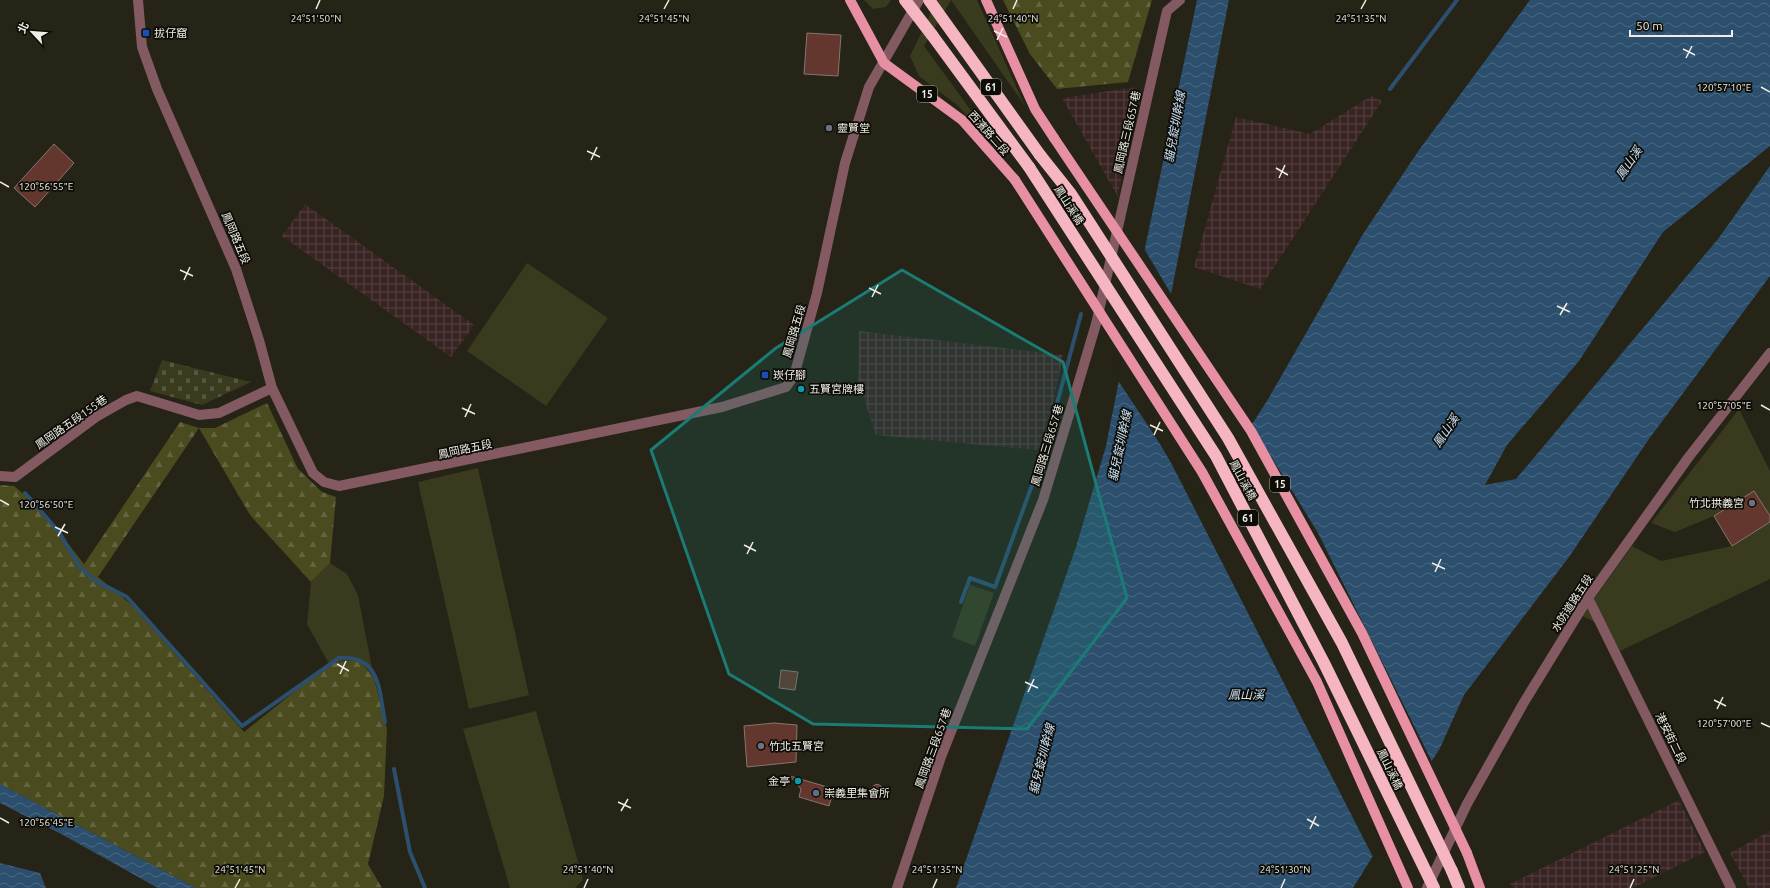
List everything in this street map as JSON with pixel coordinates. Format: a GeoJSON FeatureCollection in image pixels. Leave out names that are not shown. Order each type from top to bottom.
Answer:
{"type":"FeatureCollection","features":[{"type":"Feature","properties":{"kind":"highway","name":"鳳山溪橋"},"geometry":{"type":"LineString","coordinates":[[905,0],[1029,167],[1216,456],[1324,663],[1434,888]]}},
{"type":"Feature","properties":{"kind":"highway","name":"鳳山溪橋"},"geometry":{"type":"LineString","coordinates":[[929,0],[1040,155],[1071,194],[1228,438],[1342,643],[1459,888]]}},
{"type":"Feature","properties":{"kind":"main road","name":"西濱路二段"},"geometry":{"type":"LineString","coordinates":[[850,0],[884,63],[962,120],[1015,180],[1202,472],[1318,682],[1408,888]]}},
{"type":"Feature","properties":{"kind":"main road","name":"15"},"geometry":{"type":"LineString","coordinates":[[986,0],[1035,109],[1251,431],[1362,633],[1467,853],[1480,888]]}},
{"type":"Feature","properties":{"kind":"street","name":"鳳岡路五段"},"geometry":{"type":"LineString","coordinates":[[138,0],[142,47],[157,89],[236,269],[259,340],[272,388],[310,468],[324,482],[339,486],[722,407],[786,387],[794,376],[817,293],[845,163],[869,87],[919,0]]}},
{"type":"Feature","properties":{"kind":"street","name":"鳳岡路三段657巷"},"geometry":{"type":"LineString","coordinates":[[897,888],[941,757],[1042,500],[1096,324],[1167,11],[1180,0]]}},
{"type":"Feature","properties":{"kind":"street","name":"水防道路五段"},"geometry":{"type":"LineString","coordinates":[[1427,888],[1467,804],[1523,704],[1588,598],[1688,458],[1770,353]]}},
{"type":"Feature","properties":{"kind":"street","name":"鳳岡路五段155巷"},"geometry":{"type":"LineString","coordinates":[[0,476],[15,478],[96,417],[126,400],[138,396],[199,416],[219,413],[272,388]]}},
{"type":"Feature","properties":{"kind":"street","name":"港安街二段"},"geometry":{"type":"LineString","coordinates":[[1588,598],[1731,888]]}},
{"type":"Feature","properties":{"kind":"highlighted area"},"geometry":{"type":"Polygon","coordinates":[[[902,270],[1063,362],[1127,598],[1027,729],[813,724],[729,674],[651,450],[776,348],[902,270]]]}},
{"type":"Feature","properties":{"kind":"shaded area"},"geometry":{"type":"Polygon","coordinates":[[[1137,87],[1118,197],[1062,98],[1137,87]]]}},
{"type":"Feature","properties":{"kind":"shaded area"},"geometry":{"type":"Polygon","coordinates":[[[1371,96],[1382,101],[1260,289],[1194,267],[1236,117],[1310,134],[1371,96]]]}},
{"type":"Feature","properties":{"kind":"shaded area"},"geometry":{"type":"Polygon","coordinates":[[[305,204],[474,325],[451,357],[282,236],[305,204]]]}},
{"type":"Feature","properties":{"kind":"shaded area"},"geometry":{"type":"Polygon","coordinates":[[[859,331],[1063,355],[1053,403],[1038,450],[876,435],[858,380],[859,331]]]}},
{"type":"Feature","properties":{"kind":"shaded area"},"geometry":{"type":"Polygon","coordinates":[[[1679,800],[1705,852],[1633,888],[1512,888],[1510,884],[1679,800]]]}},
{"type":"Feature","properties":{"kind":"shaded area"},"geometry":{"type":"Polygon","coordinates":[[[1770,831],[1770,888],[1749,888],[1730,853],[1770,831]]]}},
{"type":"Feature","properties":{"kind":"green space"},"geometry":{"type":"Polygon","coordinates":[[[864,0],[891,0],[886,7],[873,9],[864,0]]]}},
{"type":"Feature","properties":{"kind":"green space"},"geometry":{"type":"Polygon","coordinates":[[[937,0],[951,0],[924,46],[1005,157],[957,105],[919,76],[910,56],[937,0]]]}},
{"type":"Feature","properties":{"kind":"green space"},"geometry":{"type":"Polygon","coordinates":[[[951,0],[977,0],[1025,106],[951,0]]]}},
{"type":"Feature","properties":{"kind":"green space"},"geometry":{"type":"Polygon","coordinates":[[[1003,0],[1152,0],[1128,82],[1057,89],[1030,54],[1003,0]]]}},
{"type":"Feature","properties":{"kind":"green space"},"geometry":{"type":"Polygon","coordinates":[[[527,263],[608,318],[546,406],[467,351],[527,263]]]}},
{"type":"Feature","properties":{"kind":"green space"},"geometry":{"type":"Polygon","coordinates":[[[162,360],[251,382],[202,405],[150,391],[162,360]]]}},
{"type":"Feature","properties":{"kind":"green space"},"geometry":{"type":"Polygon","coordinates":[[[267,403],[298,469],[322,492],[336,497],[330,563],[311,582],[250,515],[199,428],[215,428],[267,403]]]}},
{"type":"Feature","properties":{"kind":"green space"},"geometry":{"type":"Polygon","coordinates":[[[1739,409],[1770,471],[1770,516],[1754,491],[1714,516],[1675,532],[1651,523],[1739,409]]]}},
{"type":"Feature","properties":{"kind":"green space"},"geometry":{"type":"Polygon","coordinates":[[[180,422],[199,428],[98,577],[133,606],[244,732],[329,664],[358,659],[374,678],[387,729],[384,796],[368,864],[382,888],[196,888],[0,784],[0,485],[14,486],[40,508],[84,564],[180,422]]]}},
{"type":"Feature","properties":{"kind":"green space"},"geometry":{"type":"Polygon","coordinates":[[[478,468],[529,695],[469,709],[418,482],[478,468]]]}},
{"type":"Feature","properties":{"kind":"green space"},"geometry":{"type":"Polygon","coordinates":[[[1770,522],[1770,579],[1620,651],[1605,627],[1582,616],[1632,546],[1661,561],[1732,546],[1770,522]]]}},
{"type":"Feature","properties":{"kind":"green space"},"geometry":{"type":"Polygon","coordinates":[[[330,563],[347,574],[358,595],[374,678],[358,659],[329,664],[307,624],[311,582],[330,563]]]}},
{"type":"Feature","properties":{"kind":"green space"},"geometry":{"type":"Polygon","coordinates":[[[970,585],[994,593],[975,646],[952,637],[970,585]]]}},
{"type":"Feature","properties":{"kind":"green space"},"geometry":{"type":"Polygon","coordinates":[[[536,711],[583,880],[575,888],[510,888],[463,729],[536,711]]]}},
{"type":"Feature","properties":{"kind":"water","name":"鳳山溪"},"geometry":{"type":"Polygon","coordinates":[[[1197,0],[1229,0],[1146,421],[1198,507],[1267,401],[1363,234],[1419,150],[1530,0],[1770,0],[1770,146],[1663,232],[1579,361],[1507,445],[1485,485],[1516,479],[1718,239],[1770,166],[1770,276],[1649,439],[1569,557],[1464,695],[1440,748],[1353,888],[956,888],[1076,547],[1106,446],[1145,248],[1197,0]]]}},
{"type":"Feature","properties":{"kind":"water"},"geometry":{"type":"Polygon","coordinates":[[[0,784],[196,888],[158,888],[63,835],[0,803],[0,784]]]}},
{"type":"Feature","properties":{"kind":"water"},"geometry":{"type":"Polygon","coordinates":[[[0,863],[40,873],[46,888],[0,888],[0,863]]]}},
{"type":"Feature","properties":{"kind":"pier"},"geometry":{"type":"Polygon","coordinates":[[[1143,247],[1173,297],[1148,421],[1198,504],[1250,422],[1318,533],[1433,764],[1374,859],[1165,451],[1117,379],[1143,247]]]}},
{"type":"Feature","properties":{"kind":"building"},"geometry":{"type":"Polygon","coordinates":[[[807,33],[841,35],[838,76],[804,74],[807,33]]]}},
{"type":"Feature","properties":{"kind":"building"},"geometry":{"type":"Polygon","coordinates":[[[54,144],[74,163],[35,207],[14,188],[54,144]]]}},
{"type":"Feature","properties":{"kind":"building"},"geometry":{"type":"Polygon","coordinates":[[[1754,491],[1770,516],[1770,522],[1732,546],[1714,516],[1754,491]]]}},
{"type":"Feature","properties":{"kind":"building"},"geometry":{"type":"Polygon","coordinates":[[[781,670],[798,672],[795,690],[779,688],[781,670]]]}},
{"type":"Feature","properties":{"kind":"building"},"geometry":{"type":"Polygon","coordinates":[[[774,723],[797,725],[796,762],[747,767],[744,726],[774,723]]]}},
{"type":"Feature","properties":{"kind":"building","name":"崇義里集會所"},"geometry":{"type":"Polygon","coordinates":[[[790,776],[834,789],[829,806],[799,797],[801,789],[790,776]]]}},
{"type":"Feature","properties":{"kind":"building"},"geometry":{"type":"Polygon","coordinates":[[[875,785],[879,785],[881,786],[881,794],[875,795],[872,792],[872,788],[875,785]]]}},
{"type":"Feature","properties":{"kind":"waterway"},"geometry":{"type":"LineString","coordinates":[[1390,89],[1457,0]]}},
{"type":"Feature","properties":{"kind":"waterway"},"geometry":{"type":"LineString","coordinates":[[961,602],[970,578],[995,587],[1044,452],[1081,314]]}},
{"type":"Feature","properties":{"kind":"waterway"},"geometry":{"type":"LineString","coordinates":[[25,493],[59,532],[79,566],[94,580],[127,597],[242,726],[339,658],[353,659],[363,662],[376,677],[385,722]]}},
{"type":"Feature","properties":{"kind":"waterway"},"geometry":{"type":"LineString","coordinates":[[394,769],[410,852],[425,888]]}},
{"type":"Feature","properties":{"kind":"place","name":"拔仔窟"},"geometry":{"type":"Point","coordinates":[146,33]}},
{"type":"Feature","properties":{"kind":"place","name":"靈賢堂"},"geometry":{"type":"Point","coordinates":[829,128]}},
{"type":"Feature","properties":{"kind":"place","name":"崁仔腳"},"geometry":{"type":"Point","coordinates":[765,375]}},
{"type":"Feature","properties":{"kind":"place","name":"五賢宮牌樓"},"geometry":{"type":"Point","coordinates":[801,389]}},
{"type":"Feature","properties":{"kind":"place","name":"竹北拱義宮"},"geometry":{"type":"Point","coordinates":[1752,503]}},
{"type":"Feature","properties":{"kind":"place","name":"竹北五賢宮"},"geometry":{"type":"Point","coordinates":[761,746]}},
{"type":"Feature","properties":{"kind":"place","name":"金亭"},"geometry":{"type":"Point","coordinates":[798,781]}},
{"type":"Feature","properties":{"kind":"place","name":"崇義里集會所"},"geometry":{"type":"Point","coordinates":[816,793]}},
{"type":"Feature","properties":{"kind":"water label","name":"貓兒錠圳幹線"},"geometry":{"type":"Point","coordinates":[1175,127]}},
{"type":"Feature","properties":{"kind":"water label","name":"貓兒錠圳幹線"},"geometry":{"type":"Point","coordinates":[1120,446]}},
{"type":"Feature","properties":{"kind":"water label","name":"貓兒錠圳幹線"},"geometry":{"type":"Point","coordinates":[1042,759]}}]}
